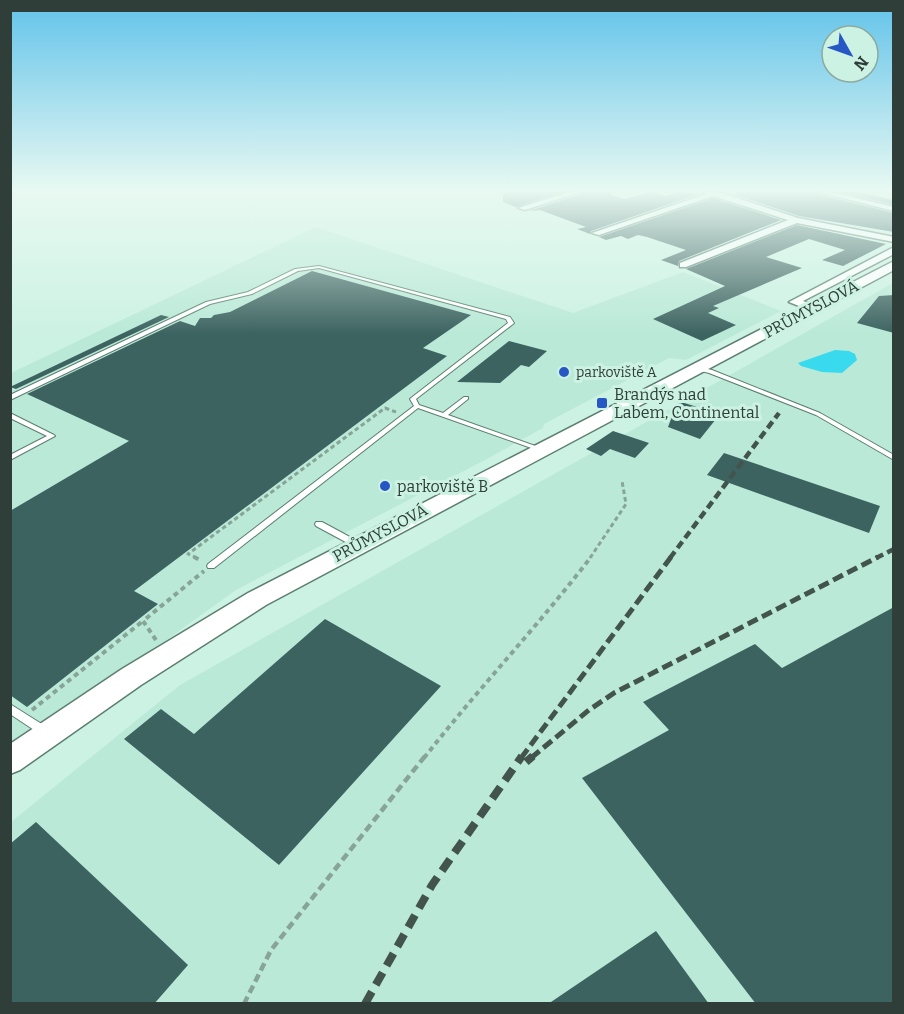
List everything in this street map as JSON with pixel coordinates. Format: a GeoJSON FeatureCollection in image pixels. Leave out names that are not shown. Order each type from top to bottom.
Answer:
{"type":"FeatureCollection","features":[{"type":"Feature","properties":{"kind":"main road","name":"PRŮMYSLOVÁ"},"geometry":{"type":"LineString","coordinates":[[10,761],[195,636],[257,599],[539,449],[699,369],[894,265]]}},
{"type":"Feature","properties":{"kind":"street"},"geometry":{"type":"LineString","coordinates":[[683,265],[747,239]]}},
{"type":"Feature","properties":{"kind":"street"},"geometry":{"type":"LineString","coordinates":[[813,308],[794,302],[894,250]]}},
{"type":"Feature","properties":{"kind":"lane"},"geometry":{"type":"LineString","coordinates":[[10,398],[208,303],[249,293],[297,270],[309,267],[508,318],[511,323],[413,399],[417,406],[539,449]]}},
{"type":"Feature","properties":{"kind":"lane"},"geometry":{"type":"LineString","coordinates":[[699,369],[710,371],[818,414],[894,458]]}},
{"type":"Feature","properties":{"kind":"lane"},"geometry":{"type":"LineString","coordinates":[[444,415],[466,398]]}},
{"type":"Feature","properties":{"kind":"lane"},"geometry":{"type":"LineString","coordinates":[[210,566],[417,406]]}},
{"type":"Feature","properties":{"kind":"lane"},"geometry":{"type":"LineString","coordinates":[[10,416],[52,436],[10,458]]}},
{"type":"Feature","properties":{"kind":"lane"},"geometry":{"type":"LineString","coordinates":[[319,524],[358,545]]}},
{"type":"Feature","properties":{"kind":"lane"},"geometry":{"type":"LineString","coordinates":[[10,708],[47,734]]}},
{"type":"Feature","properties":{"kind":"path"},"geometry":{"type":"LineString","coordinates":[[23,717],[210,566],[188,554],[386,408],[404,415]]}},
{"type":"Feature","properties":{"kind":"path"},"geometry":{"type":"LineString","coordinates":[[243,1004],[270,950],[468,702],[566,591],[601,544],[626,504],[622,481]]}},
{"type":"Feature","properties":{"kind":"path"},"geometry":{"type":"LineString","coordinates":[[143,621],[158,644]]}},
{"type":"Feature","properties":{"kind":"shaded area"},"geometry":{"type":"Polygon","coordinates":[[[290,239],[353,239],[573,313],[683,272],[781,311],[686,360],[669,358],[544,424],[543,428],[485,460],[236,590],[11,752],[11,373],[290,239]]]}},
{"type":"Feature","properties":{"kind":"shaded area"},"geometry":{"type":"Polygon","coordinates":[[[893,283],[893,1003],[11,1004],[11,822],[180,685],[893,283]]]}},
{"type":"Feature","properties":{"kind":"water"},"geometry":{"type":"Polygon","coordinates":[[[835,350],[849,351],[855,354],[857,360],[842,373],[822,372],[798,363],[835,350]]]}},
{"type":"Feature","properties":{"kind":"building"},"geometry":{"type":"Polygon","coordinates":[[[654,239],[733,239],[679,261],[678,266],[661,260],[686,250],[654,239]]]}},
{"type":"Feature","properties":{"kind":"building"},"geometry":{"type":"Polygon","coordinates":[[[761,239],[808,239],[766,257],[802,268],[713,306],[719,308],[708,313],[736,325],[702,341],[653,319],[725,286],[686,269],[761,239]]]}},
{"type":"Feature","properties":{"kind":"building"},"geometry":{"type":"Polygon","coordinates":[[[810,239],[864,239],[886,244],[843,266],[822,260],[845,250],[810,239]]]}},
{"type":"Feature","properties":{"kind":"building"},"geometry":{"type":"Polygon","coordinates":[[[312,271],[471,315],[423,348],[447,356],[134,591],[158,604],[27,707],[10,695],[10,511],[129,441],[27,394],[180,321],[195,326],[200,318],[211,318],[214,315],[230,312],[312,271]]]}},
{"type":"Feature","properties":{"kind":"building"},"geometry":{"type":"Polygon","coordinates":[[[894,295],[894,333],[857,323],[879,296],[894,295]]]}},
{"type":"Feature","properties":{"kind":"building"},"geometry":{"type":"Polygon","coordinates":[[[161,315],[169,317],[16,389],[10,387],[161,315]]]}},
{"type":"Feature","properties":{"kind":"building"},"geometry":{"type":"Polygon","coordinates":[[[509,341],[547,351],[529,367],[521,365],[500,383],[457,382],[509,341]]]}},
{"type":"Feature","properties":{"kind":"building"},"geometry":{"type":"Polygon","coordinates":[[[678,401],[720,414],[700,439],[668,427],[678,401]]]}},
{"type":"Feature","properties":{"kind":"building"},"geometry":{"type":"Polygon","coordinates":[[[613,431],[649,443],[635,458],[610,449],[601,456],[586,449],[613,431]]]}},
{"type":"Feature","properties":{"kind":"building"},"geometry":{"type":"Polygon","coordinates":[[[724,453],[880,506],[869,533],[707,475],[724,453]]]}},
{"type":"Feature","properties":{"kind":"building"},"geometry":{"type":"Polygon","coordinates":[[[894,607],[894,1004],[756,1004],[582,778],[669,730],[643,702],[755,644],[782,668],[894,607]]]}},
{"type":"Feature","properties":{"kind":"building"},"geometry":{"type":"Polygon","coordinates":[[[325,619],[441,686],[279,865],[124,739],[161,709],[194,734],[325,619]]]}},
{"type":"Feature","properties":{"kind":"building"},"geometry":{"type":"Polygon","coordinates":[[[36,822],[188,965],[154,1004],[10,1004],[10,844],[36,822]]]}},
{"type":"Feature","properties":{"kind":"building"},"geometry":{"type":"Polygon","coordinates":[[[656,931],[709,1004],[548,1004],[656,931]]]}},
{"type":"Feature","properties":{"kind":"railway"},"geometry":{"type":"LineString","coordinates":[[670,558],[779,413]]}},
{"type":"Feature","properties":{"kind":"railway"},"geometry":{"type":"LineString","coordinates":[[878,557],[894,549]]}},
{"type":"Feature","properties":{"kind":"railway"},"geometry":{"type":"LineString","coordinates":[[521,758],[671,557]]}},
{"type":"Feature","properties":{"kind":"railway"},"geometry":{"type":"LineString","coordinates":[[531,758],[589,710],[614,693],[878,557]]}},
{"type":"Feature","properties":{"kind":"railway"},"geometry":{"type":"LineString","coordinates":[[365,1004],[432,885],[522,756]]}},
{"type":"Feature","properties":{"kind":"railway"},"geometry":{"type":"LineString","coordinates":[[526,762],[533,756]]}},
{"type":"Feature","properties":{"kind":"place","name":"parkoviště A"},"geometry":{"type":"Point","coordinates":[564,372]}},
{"type":"Feature","properties":{"kind":"place","name":"Brandýs nad Labem, Continental"},"geometry":{"type":"Point","coordinates":[602,403]}},
{"type":"Feature","properties":{"kind":"place","name":"parkoviště B"},"geometry":{"type":"Point","coordinates":[385,486]}}]}
